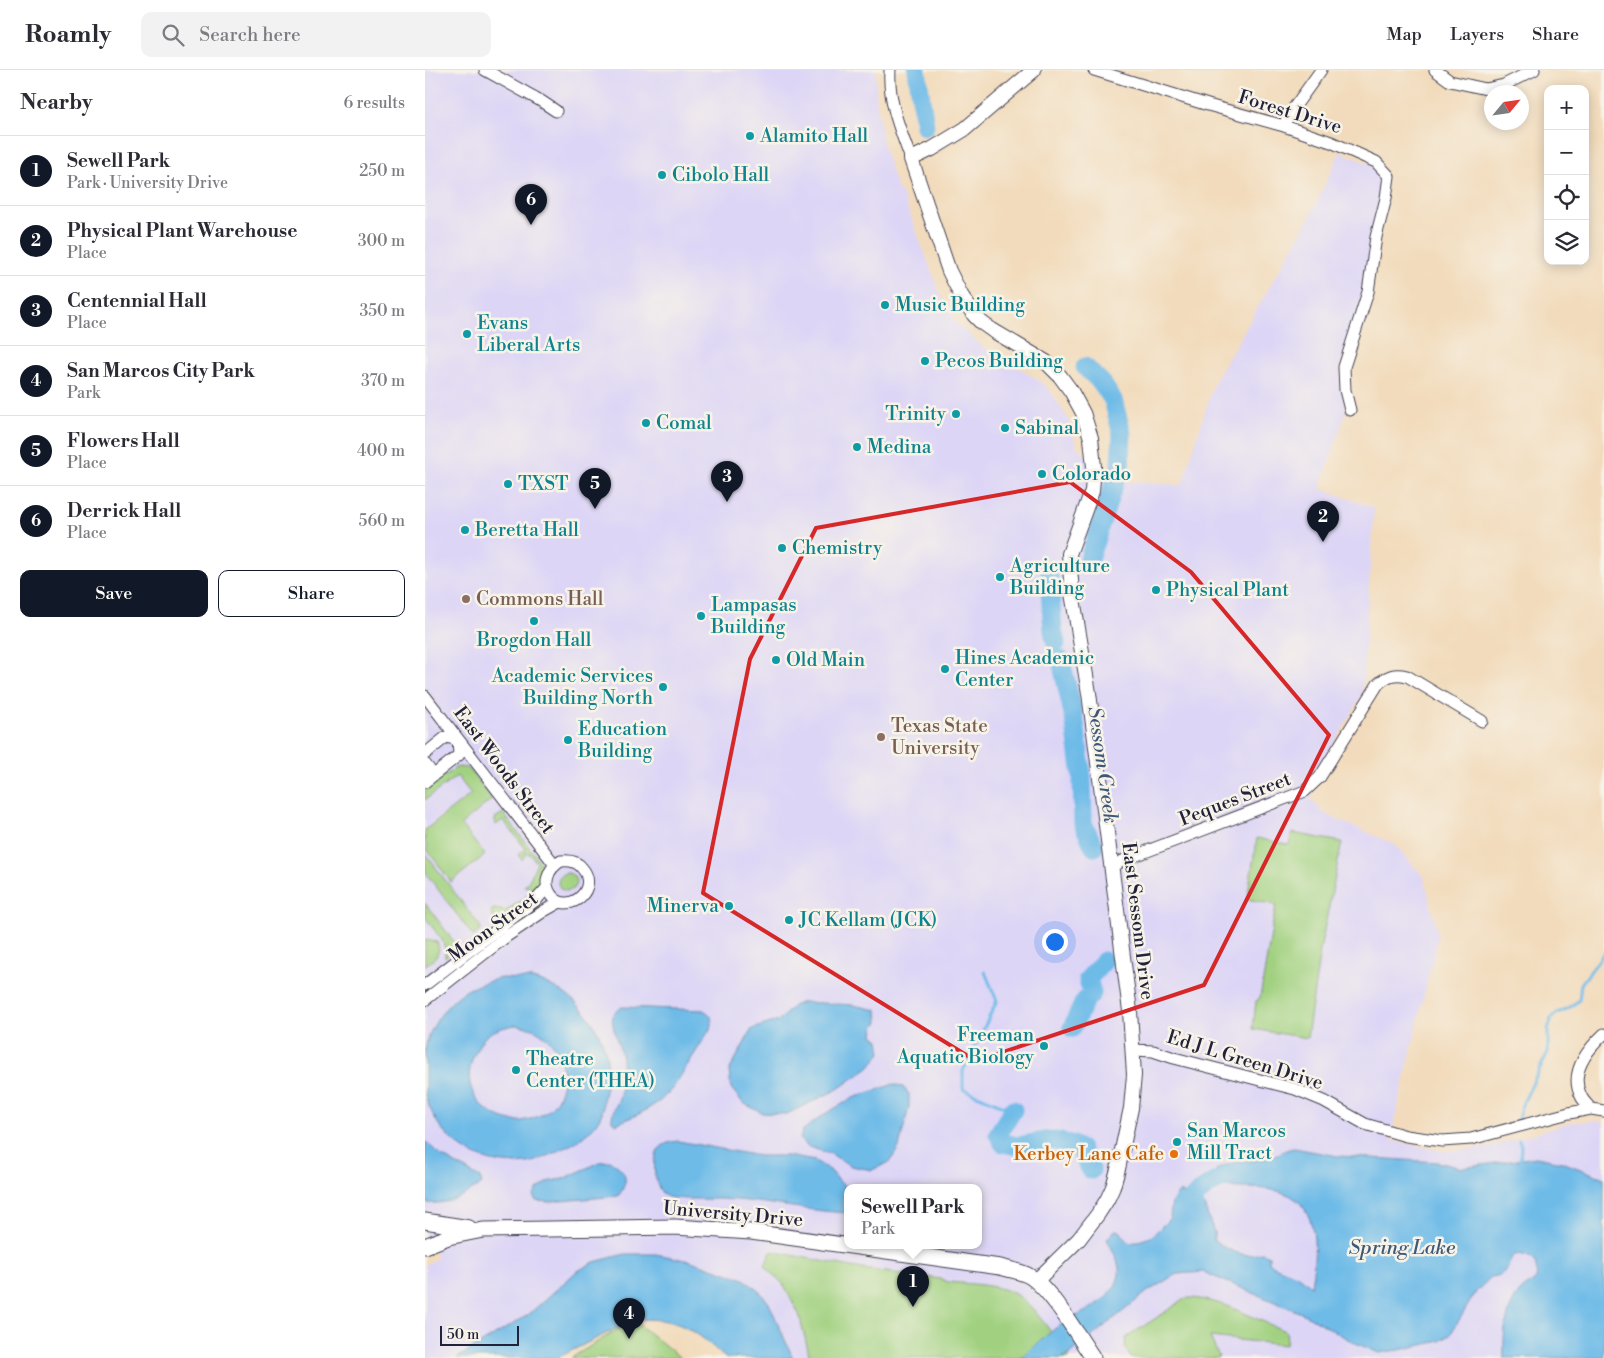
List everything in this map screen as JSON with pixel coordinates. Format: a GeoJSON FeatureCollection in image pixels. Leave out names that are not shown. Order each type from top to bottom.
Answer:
{"type":"FeatureCollection","features":[{"type":"Feature","properties":{"kind":"main road"},"geometry":{"type":"LineString","coordinates":[[425,1221],[483,1230]]}},
{"type":"Feature","properties":{"kind":"main road","name":"University Drive"},"geometry":{"type":"LineString","coordinates":[[425,1246],[463,1232],[483,1230],[675,1227],[734,1230],[844,1245]]}},
{"type":"Feature","properties":{"kind":"main road","name":"University Drive"},"geometry":{"type":"LineString","coordinates":[[871,1249],[1001,1267],[1021,1272],[1036,1280]]}},
{"type":"Feature","properties":{"kind":"main road"},"geometry":{"type":"LineString","coordinates":[[1036,1280],[1057,1305],[1089,1352]]}},
{"type":"Feature","properties":{"kind":"street"},"geometry":{"type":"LineString","coordinates":[[485,70],[541,100],[556,111]]}},
{"type":"Feature","properties":{"kind":"street"},"geometry":{"type":"LineString","coordinates":[[890,70],[893,105],[898,127],[911,159],[965,129],[1034,70]]}},
{"type":"Feature","properties":{"kind":"street","name":"Forest Drive"},"geometry":{"type":"LineString","coordinates":[[1094,70],[1284,126],[1331,142],[1364,155],[1376,162],[1389,176],[1386,198],[1376,237],[1368,292],[1344,367],[1345,390],[1350,410]]}},
{"type":"Feature","properties":{"kind":"street"},"geometry":{"type":"LineString","coordinates":[[1284,126],[1288,116],[1321,70]]}},
{"type":"Feature","properties":{"kind":"street"},"geometry":{"type":"LineString","coordinates":[[1435,70],[1451,81],[1486,89],[1504,85],[1534,70]]}},
{"type":"Feature","properties":{"kind":"street","name":"East Sessom Drive"},"geometry":{"type":"LineString","coordinates":[[911,159],[949,271],[966,305],[973,314],[992,330],[1046,362],[1060,376],[1071,391],[1083,414],[1091,438],[1094,467],[1092,491],[1069,554],[1071,593],[1089,693],[1131,1011],[1134,1075],[1131,1108],[1113,1187],[1098,1214],[1079,1239],[1036,1280]]}},
{"type":"Feature","properties":{"kind":"street","name":"Peques Street"},"geometry":{"type":"LineString","coordinates":[[1112,866],[1294,796],[1310,788],[1320,777],[1378,684],[1388,676],[1394,674],[1407,676],[1482,721]]}},
{"type":"Feature","properties":{"kind":"street","name":"East Woods Street"},"geometry":{"type":"LineString","coordinates":[[425,696],[555,865]]}},
{"type":"Feature","properties":{"kind":"street"},"geometry":{"type":"LineString","coordinates":[[425,754],[446,737],[458,740],[459,755],[427,781]]}},
{"type":"Feature","properties":{"kind":"street"},"geometry":{"type":"LineString","coordinates":[[425,764],[429,769],[427,781]]}},
{"type":"Feature","properties":{"kind":"street"},"geometry":{"type":"LineString","coordinates":[[567,861],[575,863],[584,870],[588,879],[583,895],[571,902],[560,902],[554,898],[547,888],[549,872],[555,865],[567,861]]}},
{"type":"Feature","properties":{"kind":"street","name":"Moon Street"},"geometry":{"type":"LineString","coordinates":[[425,985],[532,903],[547,888]]}},
{"type":"Feature","properties":{"kind":"street","name":"Moon Street"},"geometry":{"type":"LineString","coordinates":[[425,1000],[507,936],[560,902]]}},
{"type":"Feature","properties":{"kind":"street"},"geometry":{"type":"LineString","coordinates":[[1591,1109],[1581,1097],[1577,1082],[1581,1062],[1594,1043],[1604,1034]]}},
{"type":"Feature","properties":{"kind":"street","name":"Ed J L Green Drive"},"geometry":{"type":"LineString","coordinates":[[1134,1050],[1153,1051],[1295,1089],[1324,1101],[1365,1124],[1415,1138],[1442,1141],[1471,1139],[1591,1109],[1604,1111]]}},
{"type":"Feature","properties":{"kind":"highlighted area"},"geometry":{"type":"Polygon","coordinates":[[[1070,482],[1191,572],[1329,735],[1204,985],[976,1061],[703,893],[750,659],[816,528],[1070,482]]]}},
{"type":"Feature","properties":{"kind":"shaded area","name":"Texas State University"},"geometry":{"type":"Polygon","coordinates":[[[425,70],[876,70],[876,99],[884,149],[897,188],[902,194],[941,296],[956,323],[989,352],[1034,377],[1049,389],[1068,419],[1077,447],[1115,481],[1182,485],[1214,383],[1309,219],[1340,152],[1377,167],[1385,178],[1363,292],[1340,367],[1346,412],[1320,488],[1374,508],[1362,695],[1313,779],[1311,800],[1325,814],[1394,844],[1424,877],[1438,936],[1390,1140],[1442,1151],[1486,1148],[1573,1122],[1598,1121],[1604,1123],[1604,1358],[793,1358],[781,1328],[575,1273],[527,1315],[457,1358],[425,1358],[425,1265],[438,1258],[425,1236],[425,70]]]}},
{"type":"Feature","properties":{"kind":"green space"},"geometry":{"type":"Polygon","coordinates":[[[459,767],[470,770],[492,799],[461,825],[485,855],[451,882],[426,848],[428,847],[425,843],[425,830],[471,794],[457,776],[425,800],[425,790],[459,767]]]}},
{"type":"Feature","properties":{"kind":"green space"},"geometry":{"type":"Polygon","coordinates":[[[503,813],[540,862],[542,872],[537,890],[498,922],[492,916],[491,911],[493,909],[506,911],[534,891],[534,888],[524,886],[537,863],[530,854],[526,853],[522,860],[518,855],[526,849],[503,820],[496,825],[495,818],[503,813]]]}},
{"type":"Feature","properties":{"kind":"green space"},"geometry":{"type":"Polygon","coordinates":[[[1292,833],[1342,842],[1320,950],[1307,1038],[1253,1029],[1256,1001],[1260,998],[1276,905],[1247,899],[1257,838],[1289,845],[1292,833]]]}},
{"type":"Feature","properties":{"kind":"green space"},"geometry":{"type":"Polygon","coordinates":[[[425,853],[482,929],[473,936],[425,872],[425,853]]]}},
{"type":"Feature","properties":{"kind":"green space"},"geometry":{"type":"Polygon","coordinates":[[[563,873],[571,873],[576,878],[574,889],[563,891],[558,886],[558,878],[563,873]]]}},
{"type":"Feature","properties":{"kind":"green space"},"geometry":{"type":"Polygon","coordinates":[[[425,903],[458,947],[445,957],[445,948],[442,940],[425,917],[425,903]]]}},
{"type":"Feature","properties":{"kind":"green space"},"geometry":{"type":"Polygon","coordinates":[[[425,940],[437,942],[439,950],[435,958],[425,965],[425,940]]]}},
{"type":"Feature","properties":{"kind":"green space"},"geometry":{"type":"Polygon","coordinates":[[[771,1251],[862,1269],[941,1279],[948,1282],[990,1286],[1006,1290],[1029,1305],[1044,1322],[1069,1358],[810,1358],[799,1314],[783,1284],[765,1266],[771,1251]]]}},
{"type":"Feature","properties":{"kind":"green space"},"geometry":{"type":"Polygon","coordinates":[[[1186,1298],[1211,1301],[1224,1305],[1287,1332],[1286,1345],[1210,1337],[1218,1358],[1131,1358],[1125,1348],[1126,1338],[1186,1298]]]}},
{"type":"Feature","properties":{"kind":"green space"},"geometry":{"type":"Polygon","coordinates":[[[633,1320],[681,1358],[571,1358],[633,1320]]]}},
{"type":"Feature","properties":{"kind":"water"},"geometry":{"type":"Polygon","coordinates":[[[501,978],[532,979],[562,992],[575,1002],[587,1014],[596,1028],[607,1060],[608,1076],[603,1099],[603,1110],[595,1125],[572,1144],[544,1158],[528,1163],[512,1164],[497,1162],[469,1152],[457,1144],[437,1122],[425,1094],[426,1045],[432,1029],[442,1013],[462,993],[501,978]],[[515,1025],[500,1029],[486,1036],[479,1045],[472,1060],[469,1078],[478,1102],[501,1118],[517,1121],[538,1116],[552,1107],[559,1095],[563,1076],[560,1057],[550,1041],[536,1031],[515,1025]]]}},
{"type":"Feature","properties":{"kind":"water"},"geometry":{"type":"Polygon","coordinates":[[[803,1002],[853,1005],[877,1010],[878,1022],[874,1027],[873,1035],[879,1040],[881,1053],[869,1067],[838,1089],[787,1114],[762,1113],[743,1103],[731,1088],[729,1071],[752,1029],[780,1020],[793,1006],[803,1002]]]}},
{"type":"Feature","properties":{"kind":"water"},"geometry":{"type":"Polygon","coordinates":[[[622,1007],[703,1010],[711,1016],[712,1026],[673,1088],[660,1101],[641,1113],[616,1124],[612,1121],[612,1118],[620,1095],[622,1057],[612,1019],[615,1012],[622,1007]]]}},
{"type":"Feature","properties":{"kind":"water"},"geometry":{"type":"Polygon","coordinates":[[[894,1084],[903,1087],[909,1094],[909,1107],[899,1147],[890,1162],[872,1170],[851,1166],[831,1154],[809,1147],[800,1140],[802,1131],[823,1115],[853,1098],[894,1084]]]}},
{"type":"Feature","properties":{"kind":"water"},"geometry":{"type":"Polygon","coordinates":[[[425,1141],[440,1155],[480,1178],[482,1184],[455,1199],[441,1203],[425,1203],[425,1141]]]}},
{"type":"Feature","properties":{"kind":"water"},"geometry":{"type":"Polygon","coordinates":[[[678,1141],[759,1156],[787,1156],[815,1161],[830,1170],[844,1186],[844,1213],[735,1200],[683,1199],[666,1196],[658,1187],[655,1159],[660,1148],[668,1143],[678,1141]]]}},
{"type":"Feature","properties":{"kind":"water","name":"Spring Lake"},"geometry":{"type":"Polygon","coordinates":[[[1294,1148],[1338,1156],[1438,1162],[1462,1168],[1536,1157],[1562,1162],[1604,1178],[1604,1358],[1504,1358],[1506,1324],[1511,1307],[1520,1292],[1536,1279],[1537,1271],[1531,1258],[1519,1254],[1512,1257],[1504,1272],[1491,1277],[1476,1292],[1450,1335],[1440,1341],[1399,1350],[1379,1353],[1353,1342],[1306,1315],[1203,1272],[1178,1274],[1168,1279],[1147,1292],[1070,1354],[1062,1358],[1020,1358],[1060,1325],[1091,1308],[1109,1294],[1115,1286],[1119,1275],[1119,1266],[1107,1239],[1115,1230],[1120,1231],[1128,1242],[1132,1243],[1151,1237],[1170,1218],[1172,1202],[1179,1192],[1194,1197],[1203,1203],[1214,1232],[1214,1240],[1218,1243],[1241,1254],[1266,1254],[1269,1256],[1269,1262],[1274,1266],[1299,1276],[1311,1286],[1314,1260],[1313,1233],[1305,1209],[1296,1199],[1277,1191],[1223,1187],[1216,1170],[1222,1166],[1237,1162],[1268,1158],[1294,1148]]]}},
{"type":"Feature","properties":{"kind":"water"},"geometry":{"type":"Polygon","coordinates":[[[610,1161],[620,1168],[625,1176],[624,1185],[618,1196],[549,1202],[536,1201],[533,1196],[538,1189],[550,1181],[563,1179],[600,1162],[610,1161]]]}},
{"type":"Feature","properties":{"kind":"water"},"geometry":{"type":"Polygon","coordinates":[[[625,1254],[656,1254],[691,1261],[744,1279],[762,1294],[769,1303],[793,1358],[725,1358],[694,1332],[673,1323],[648,1319],[633,1320],[557,1358],[457,1358],[528,1315],[576,1272],[594,1262],[625,1254]]]}},
{"type":"Feature","properties":{"kind":"waterway","name":"Sessom Creek"},"geometry":{"type":"LineString","coordinates":[[917,70],[925,126]]}},
{"type":"Feature","properties":{"kind":"waterway","name":"Sessom Creek"},"geometry":{"type":"LineString","coordinates":[[1085,367],[1101,382],[1113,400],[1122,434],[1120,466],[1087,565]]}},
{"type":"Feature","properties":{"kind":"waterway","name":"Sessom Creek"},"geometry":{"type":"LineString","coordinates":[[1049,577],[1053,631],[1056,643]]}},
{"type":"Feature","properties":{"kind":"waterway","name":"Sessom Creek"},"geometry":{"type":"LineString","coordinates":[[1061,660],[1075,723],[1082,777],[1083,823],[1094,847]]}},
{"type":"Feature","properties":{"kind":"waterway"},"geometry":{"type":"LineString","coordinates":[[1518,1119],[1521,1107],[1548,1052],[1548,1030],[1551,1019],[1557,1013],[1569,1008],[1579,1000],[1581,984],[1604,953]]}},
{"type":"Feature","properties":{"kind":"waterway","name":"Sessom Creek"},"geometry":{"type":"LineString","coordinates":[[1072,1028],[1084,1002],[1092,993],[1088,979],[1104,961]]}},
{"type":"Feature","properties":{"kind":"waterway"},"geometry":{"type":"LineString","coordinates":[[985,972],[997,1001],[963,1071],[963,1089],[1013,1110]]}},
{"type":"Feature","properties":{"kind":"waterway","name":"Sessom Creek"},"geometry":{"type":"LineString","coordinates":[[1013,1110],[998,1134],[1003,1143],[1018,1146],[1050,1140],[1071,1144],[1080,1149],[1091,1170]]}},
{"type":"Feature","properties":{"kind":"waterway"},"geometry":{"type":"LineString","coordinates":[[1519,1140],[1521,1146],[1520,1161]]}},
{"type":"Feature","properties":{"kind":"waterway"},"geometry":{"type":"LineString","coordinates":[[1183,1220],[1191,1201],[1205,1188],[1221,1179],[1245,1176]]}},
{"type":"Feature","properties":{"kind":"place","name":"Alamito Hall"},"geometry":{"type":"Point","coordinates":[750,136]}},
{"type":"Feature","properties":{"kind":"place","name":"Cibolo Hall"},"geometry":{"type":"Point","coordinates":[662,175]}},
{"type":"Feature","properties":{"kind":"place","name":"Derrick Hall"},"geometry":{"type":"Point","coordinates":[531,225]}},
{"type":"Feature","properties":{"kind":"place","name":"Music Building"},"geometry":{"type":"Point","coordinates":[885,305]}},
{"type":"Feature","properties":{"kind":"place","name":"Evans Liberal Arts"},"geometry":{"type":"Point","coordinates":[467,334]}},
{"type":"Feature","properties":{"kind":"place","name":"Pecos Building"},"geometry":{"type":"Point","coordinates":[925,361]}},
{"type":"Feature","properties":{"kind":"place","name":"Trinity"},"geometry":{"type":"Point","coordinates":[956,414]}},
{"type":"Feature","properties":{"kind":"place","name":"Comal"},"geometry":{"type":"Point","coordinates":[646,423]}},
{"type":"Feature","properties":{"kind":"place","name":"Sabinal"},"geometry":{"type":"Point","coordinates":[1005,428]}},
{"type":"Feature","properties":{"kind":"place","name":"Medina"},"geometry":{"type":"Point","coordinates":[857,447]}},
{"type":"Feature","properties":{"kind":"place","name":"Colorado"},"geometry":{"type":"Point","coordinates":[1042,474]}},
{"type":"Feature","properties":{"kind":"place","name":"TXST"},"geometry":{"type":"Point","coordinates":[508,484]}},
{"type":"Feature","properties":{"kind":"place","name":"Centennial Hall"},"geometry":{"type":"Point","coordinates":[727,502]}},
{"type":"Feature","properties":{"kind":"place","name":"Flowers Hall"},"geometry":{"type":"Point","coordinates":[595,509]}},
{"type":"Feature","properties":{"kind":"place","name":"Beretta Hall"},"geometry":{"type":"Point","coordinates":[465,530]}},
{"type":"Feature","properties":{"kind":"place","name":"Physical Plant Warehouse"},"geometry":{"type":"Point","coordinates":[1323,542]}},
{"type":"Feature","properties":{"kind":"place","name":"Chemistry"},"geometry":{"type":"Point","coordinates":[782,548]}},
{"type":"Feature","properties":{"kind":"place","name":"Agriculture Building"},"geometry":{"type":"Point","coordinates":[1000,577]}},
{"type":"Feature","properties":{"kind":"place","name":"Physical Plant"},"geometry":{"type":"Point","coordinates":[1156,590]}},
{"type":"Feature","properties":{"kind":"place","name":"Commons Hall"},"geometry":{"type":"Point","coordinates":[466,599]}},
{"type":"Feature","properties":{"kind":"place","name":"Lampasas Building"},"geometry":{"type":"Point","coordinates":[701,616]}},
{"type":"Feature","properties":{"kind":"place","name":"Brogdon Hall"},"geometry":{"type":"Point","coordinates":[534,621]}},
{"type":"Feature","properties":{"kind":"place","name":"Old Main"},"geometry":{"type":"Point","coordinates":[776,660]}},
{"type":"Feature","properties":{"kind":"place","name":"Hines Academic Center"},"geometry":{"type":"Point","coordinates":[945,669]}},
{"type":"Feature","properties":{"kind":"place","name":"Academic Services Building North"},"geometry":{"type":"Point","coordinates":[663,687]}},
{"type":"Feature","properties":{"kind":"place","name":"Texas State University"},"geometry":{"type":"Point","coordinates":[881,737]}},
{"type":"Feature","properties":{"kind":"place","name":"Education Building"},"geometry":{"type":"Point","coordinates":[568,740]}},
{"type":"Feature","properties":{"kind":"place","name":"Minerva"},"geometry":{"type":"Point","coordinates":[729,906]}},
{"type":"Feature","properties":{"kind":"place","name":"JC Kellam (JCK)"},"geometry":{"type":"Point","coordinates":[789,920]}},
{"type":"Feature","properties":{"kind":"place","name":"Freeman Aquatic Biology"},"geometry":{"type":"Point","coordinates":[1044,1046]}},
{"type":"Feature","properties":{"kind":"place","name":"Theatre Center (THEA)"},"geometry":{"type":"Point","coordinates":[516,1070]}},
{"type":"Feature","properties":{"kind":"place","name":"San Marcos Mill Tract"},"geometry":{"type":"Point","coordinates":[1177,1142]}},
{"type":"Feature","properties":{"kind":"place","name":"Kerbey Lane Cafe"},"geometry":{"type":"Point","coordinates":[1174,1154]}},
{"type":"Feature","properties":{"kind":"place","name":"Sewell Park"},"geometry":{"type":"Point","coordinates":[913,1307]}},
{"type":"Feature","properties":{"kind":"place","name":"San Marcos City Park"},"geometry":{"type":"Point","coordinates":[629,1339]}}]}
